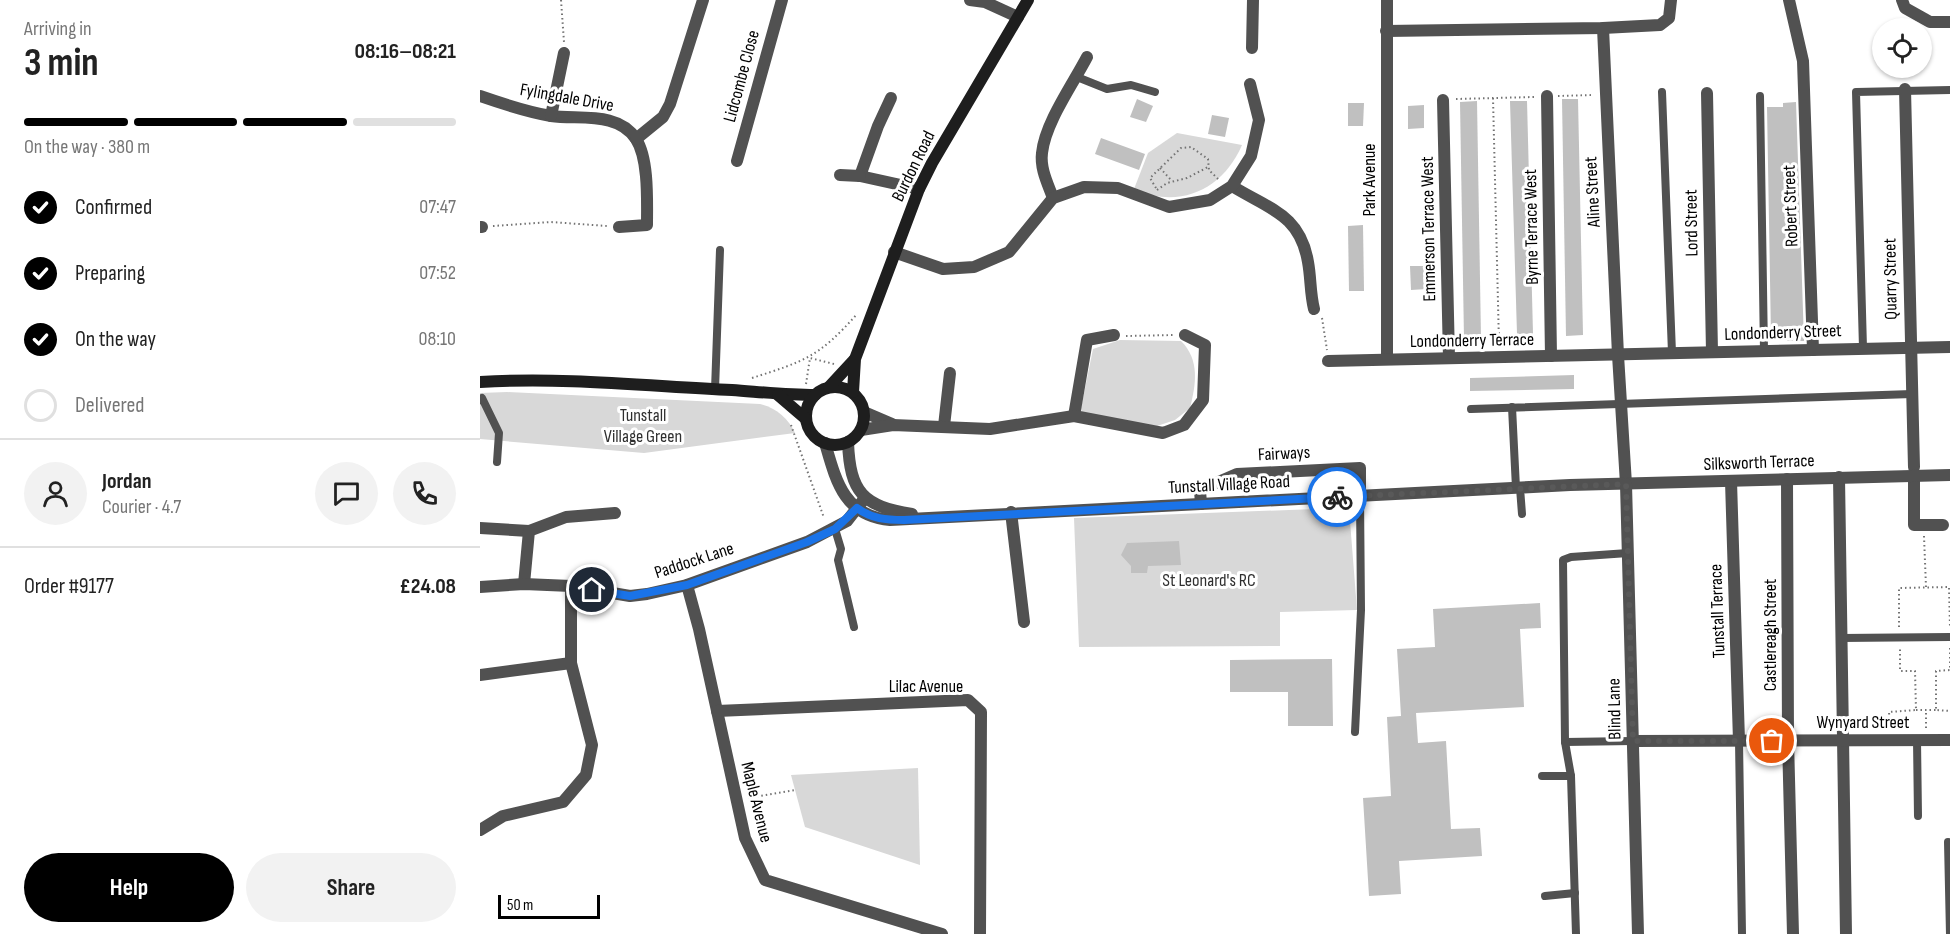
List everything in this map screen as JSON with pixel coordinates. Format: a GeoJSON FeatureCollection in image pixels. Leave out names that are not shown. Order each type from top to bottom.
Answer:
{"type":"FeatureCollection","features":[{"type":"Feature","properties":{"kind":"main road","name":"Burdon Road"},"geometry":{"type":"LineString","coordinates":[[853,392],[855,359],[919,189],[1028,0]]}},
{"type":"Feature","properties":{"kind":"main road","name":"Burdon Road"},"geometry":{"type":"LineString","coordinates":[[829,387],[855,359]]}},
{"type":"Feature","properties":{"kind":"main road"},"geometry":{"type":"LineString","coordinates":[[481,382],[528,379],[571,380],[778,395],[815,395]]}},
{"type":"Feature","properties":{"kind":"main road"},"geometry":{"type":"LineString","coordinates":[[829,387],[853,392],[861,401],[864,412],[861,430],[848,442],[832,445],[825,443],[812,433],[806,419],[806,410],[815,395],[829,387]]}},
{"type":"Feature","properties":{"kind":"main road"},"geometry":{"type":"LineString","coordinates":[[778,395],[806,419]]}},
{"type":"Feature","properties":{"kind":"street"},"geometry":{"type":"LineString","coordinates":[[619,227],[647,225],[647,187],[641,150],[636,139],[663,117],[670,104],[703,0]]}},
{"type":"Feature","properties":{"kind":"street","name":"Lidcombe Close"},"geometry":{"type":"LineString","coordinates":[[737,161],[782,0]]}},
{"type":"Feature","properties":{"kind":"street"},"geometry":{"type":"LineString","coordinates":[[970,0],[985,2],[1018,17]]}},
{"type":"Feature","properties":{"kind":"street"},"geometry":{"type":"LineString","coordinates":[[1252,48],[1253,0]]}},
{"type":"Feature","properties":{"kind":"street","name":"Park Avenue"},"geometry":{"type":"LineString","coordinates":[[1387,0],[1387,359]]}},
{"type":"Feature","properties":{"kind":"street"},"geometry":{"type":"LineString","coordinates":[[1386,31],[1660,25],[1669,18],[1671,0]]}},
{"type":"Feature","properties":{"kind":"street","name":"Robert Street"},"geometry":{"type":"LineString","coordinates":[[1789,0],[1803,61],[1813,350]]}},
{"type":"Feature","properties":{"kind":"street"},"geometry":{"type":"LineString","coordinates":[[1902,0],[1905,8],[1930,22],[1950,22]]}},
{"type":"Feature","properties":{"kind":"street","name":"Aline Street"},"geometry":{"type":"LineString","coordinates":[[1603,28],[1621,405]]}},
{"type":"Feature","properties":{"kind":"street"},"geometry":{"type":"LineString","coordinates":[[551,116],[564,53]]}},
{"type":"Feature","properties":{"kind":"street"},"geometry":{"type":"LineString","coordinates":[[1053,198],[1044,175],[1042,154],[1049,129],[1088,57]]}},
{"type":"Feature","properties":{"kind":"street"},"geometry":{"type":"LineString","coordinates":[[894,252],[943,269],[974,267],[1009,252],[1053,198],[1084,187],[1118,188],[1152,203],[1169,207],[1210,200],[1229,188],[1251,156],[1256,140],[1258,120],[1250,84]]}},
{"type":"Feature","properties":{"kind":"street","name":"Quarry Street"},"geometry":{"type":"LineString","coordinates":[[1905,89],[1914,472],[1919,525]]}},
{"type":"Feature","properties":{"kind":"street","name":"Lord Street"},"geometry":{"type":"LineString","coordinates":[[1707,93],[1712,352]]}},
{"type":"Feature","properties":{"kind":"street","name":"Fylingdale Drive"},"geometry":{"type":"LineString","coordinates":[[480,96],[551,116],[612,121],[627,129],[636,139]]}},
{"type":"Feature","properties":{"kind":"street","name":"Byrne Terrace West"},"geometry":{"type":"LineString","coordinates":[[1547,96],[1551,356]]}},
{"type":"Feature","properties":{"kind":"street"},"geometry":{"type":"LineString","coordinates":[[860,176],[891,98]]}},
{"type":"Feature","properties":{"kind":"street","name":"Emmerson Terrace West"},"geometry":{"type":"LineString","coordinates":[[1443,100],[1449,358]]}},
{"type":"Feature","properties":{"kind":"street"},"geometry":{"type":"LineString","coordinates":[[840,175],[860,176],[919,189]]}},
{"type":"Feature","properties":{"kind":"street"},"geometry":{"type":"LineString","coordinates":[[1229,188],[1291,220],[1302,236],[1309,264],[1309,290],[1314,309]]}},
{"type":"Feature","properties":{"kind":"street"},"geometry":{"type":"LineString","coordinates":[[1074,416],[1087,340],[1114,335]]}},
{"type":"Feature","properties":{"kind":"street"},"geometry":{"type":"LineString","coordinates":[[861,430],[893,425],[990,429],[1074,416],[1163,433],[1184,425],[1203,400],[1205,345],[1185,335]]}},
{"type":"Feature","properties":{"kind":"street","name":"Londonderry Street"},"geometry":{"type":"LineString","coordinates":[[1618,355],[1950,346]]}},
{"type":"Feature","properties":{"kind":"street","name":"Londonderry Terrace"},"geometry":{"type":"LineString","coordinates":[[1328,361],[1618,355]]}},
{"type":"Feature","properties":{"kind":"street"},"geometry":{"type":"LineString","coordinates":[[944,426],[950,373]]}},
{"type":"Feature","properties":{"kind":"street","name":"Blind Lane"},"geometry":{"type":"LineString","coordinates":[[1621,405],[1626,484],[1638,934]]}},
{"type":"Feature","properties":{"kind":"street"},"geometry":{"type":"LineString","coordinates":[[864,412],[893,425]]}},
{"type":"Feature","properties":{"kind":"street"},"geometry":{"type":"LineString","coordinates":[[848,442],[849,462],[854,483],[865,498]]}},
{"type":"Feature","properties":{"kind":"street"},"geometry":{"type":"LineString","coordinates":[[825,443],[842,493],[857,508]]}},
{"type":"Feature","properties":{"kind":"street","name":"Fairways"},"geometry":{"type":"LineString","coordinates":[[1201,504],[1200,490],[1237,474],[1360,468],[1360,496]]}},
{"type":"Feature","properties":{"kind":"street","name":"Silksworth Terrace"},"geometry":{"type":"LineString","coordinates":[[1570,485],[1787,479],[1914,472],[1950,475]]}},
{"type":"Feature","properties":{"kind":"street"},"geometry":{"type":"LineString","coordinates":[[1839,477],[1846,934]]}},
{"type":"Feature","properties":{"kind":"street","name":"Castlereagh Street"},"geometry":{"type":"LineString","coordinates":[[1787,479],[1788,740],[1793,934]]}},
{"type":"Feature","properties":{"kind":"street","name":"Tunstall Terrace"},"geometry":{"type":"LineString","coordinates":[[1731,481],[1739,741]]}},
{"type":"Feature","properties":{"kind":"street","name":"Tunstall Village Road"},"geometry":{"type":"LineString","coordinates":[[857,508],[867,516],[878,519],[1570,485]]}},
{"type":"Feature","properties":{"kind":"street","name":"Tunstall Village Road"},"geometry":{"type":"LineString","coordinates":[[865,498],[884,509],[925,517]]}},
{"type":"Feature","properties":{"kind":"street","name":"Paddock Lane"},"geometry":{"type":"LineString","coordinates":[[480,587],[524,584],[571,586],[630,596],[687,585],[807,542],[835,529],[865,498]]}},
{"type":"Feature","properties":{"kind":"street"},"geometry":{"type":"LineString","coordinates":[[1011,512],[1024,622]]}},
{"type":"Feature","properties":{"kind":"street"},"geometry":{"type":"LineString","coordinates":[[480,528],[529,531],[566,517],[615,513]]}},
{"type":"Feature","properties":{"kind":"street"},"geometry":{"type":"LineString","coordinates":[[1919,525],[1943,525]]}},
{"type":"Feature","properties":{"kind":"street"},"geometry":{"type":"LineString","coordinates":[[524,584],[529,531]]}},
{"type":"Feature","properties":{"kind":"street","name":"Maple Avenue"},"geometry":{"type":"LineString","coordinates":[[687,585],[745,838],[765,880],[942,934]]}},
{"type":"Feature","properties":{"kind":"street"},"geometry":{"type":"LineString","coordinates":[[480,830],[502,816],[563,802],[585,775],[592,745],[571,663],[571,586]]}},
{"type":"Feature","properties":{"kind":"street"},"geometry":{"type":"LineString","coordinates":[[480,675],[571,663]]}},
{"type":"Feature","properties":{"kind":"street","name":"Lilac Avenue"},"geometry":{"type":"LineString","coordinates":[[717,711],[968,700],[981,712],[980,934]]}},
{"type":"Feature","properties":{"kind":"street","name":"Wynyard Street"},"geometry":{"type":"LineString","coordinates":[[1633,741],[1950,740]]}},
{"type":"Feature","properties":{"kind":"lane"},"geometry":{"type":"LineString","coordinates":[[1077,77],[1107,89],[1131,85],[1155,93]]}},
{"type":"Feature","properties":{"kind":"lane"},"geometry":{"type":"LineString","coordinates":[[1863,348],[1856,92],[1905,89],[1950,90]]}},
{"type":"Feature","properties":{"kind":"lane"},"geometry":{"type":"LineString","coordinates":[[1662,92],[1672,353]]}},
{"type":"Feature","properties":{"kind":"lane"},"geometry":{"type":"LineString","coordinates":[[1760,96],[1764,351]]}},
{"type":"Feature","properties":{"kind":"lane"},"geometry":{"type":"LineString","coordinates":[[715,390],[720,250]]}},
{"type":"Feature","properties":{"kind":"lane"},"geometry":{"type":"LineString","coordinates":[[481,382],[481,399],[499,434],[497,462]]}},
{"type":"Feature","properties":{"kind":"lane"},"geometry":{"type":"LineString","coordinates":[[1471,409],[1912,394]]}},
{"type":"Feature","properties":{"kind":"lane"},"geometry":{"type":"LineString","coordinates":[[1512,407],[1522,514]]}},
{"type":"Feature","properties":{"kind":"lane"},"geometry":{"type":"LineString","coordinates":[[1354,732],[1361,610],[1360,496]]}},
{"type":"Feature","properties":{"kind":"lane"},"geometry":{"type":"LineString","coordinates":[[835,529],[841,549],[838,560],[854,627]]}},
{"type":"Feature","properties":{"kind":"lane"},"geometry":{"type":"LineString","coordinates":[[1576,934],[1571,776],[1565,742],[1563,560],[1571,557],[1628,554]]}},
{"type":"Feature","properties":{"kind":"lane"},"geometry":{"type":"LineString","coordinates":[[1841,638],[1950,637]]}},
{"type":"Feature","properties":{"kind":"lane"},"geometry":{"type":"LineString","coordinates":[[1918,816],[1922,740]]}},
{"type":"Feature","properties":{"kind":"lane"},"geometry":{"type":"LineString","coordinates":[[1565,742],[1633,741]]}},
{"type":"Feature","properties":{"kind":"lane"},"geometry":{"type":"LineString","coordinates":[[1739,741],[1742,934]]}},
{"type":"Feature","properties":{"kind":"lane"},"geometry":{"type":"LineString","coordinates":[[1542,777],[1571,776]]}},
{"type":"Feature","properties":{"kind":"lane"},"geometry":{"type":"LineString","coordinates":[[1948,842],[1950,934]]}},
{"type":"Feature","properties":{"kind":"lane"},"geometry":{"type":"LineString","coordinates":[[1545,896],[1575,893]]}},
{"type":"Feature","properties":{"kind":"path"},"geometry":{"type":"LineString","coordinates":[[561,0],[564,53]]}},
{"type":"Feature","properties":{"kind":"path"},"geometry":{"type":"LineString","coordinates":[[1443,100],[1606,94]]}},
{"type":"Feature","properties":{"kind":"path"},"geometry":{"type":"LineString","coordinates":[[1493,98],[1499,357]]}},
{"type":"Feature","properties":{"kind":"path"},"geometry":{"type":"LineString","coordinates":[[1157,190],[1150,178],[1181,148],[1191,147],[1208,159],[1209,167],[1229,188]]}},
{"type":"Feature","properties":{"kind":"path"},"geometry":{"type":"LineString","coordinates":[[1152,203],[1157,190],[1172,181],[1209,167]]}},
{"type":"Feature","properties":{"kind":"path"},"geometry":{"type":"LineString","coordinates":[[1160,168],[1172,181]]}},
{"type":"Feature","properties":{"kind":"path"},"geometry":{"type":"LineString","coordinates":[[481,227],[551,222],[619,227]]}},
{"type":"Feature","properties":{"kind":"path"},"geometry":{"type":"LineString","coordinates":[[748,380],[792,365],[825,349],[864,307]]}},
{"type":"Feature","properties":{"kind":"path"},"geometry":{"type":"LineString","coordinates":[[1314,309],[1324,320],[1328,361]]}},
{"type":"Feature","properties":{"kind":"path"},"geometry":{"type":"LineString","coordinates":[[1114,335],[1185,335]]}},
{"type":"Feature","properties":{"kind":"path"},"geometry":{"type":"LineString","coordinates":[[1919,525],[1926,587]]}},
{"type":"Feature","properties":{"kind":"path"},"geometry":{"type":"LineString","coordinates":[[1916,710],[1915,671],[1900,671],[1899,588],[1949,587],[1950,670],[1936,671],[1936,710]]}},
{"type":"Feature","properties":{"kind":"path"},"geometry":{"type":"LineString","coordinates":[[1922,740],[1926,710]]}},
{"type":"Feature","properties":{"kind":"path"},"geometry":{"type":"LineString","coordinates":[[1890,740],[1890,712],[1950,711]]}},
{"type":"Feature","properties":{"kind":"path"},"geometry":{"type":"LineString","coordinates":[[736,800],[795,790]]}},
{"type":"Feature","properties":{"kind":"green space"},"geometry":{"type":"Polygon","coordinates":[[[1177,133],[1242,145],[1224,173],[1212,184],[1198,191],[1183,196],[1168,197],[1151,195],[1134,189],[1148,153],[1177,133]]]}},
{"type":"Feature","properties":{"kind":"green space"},"geometry":{"type":"Polygon","coordinates":[[[1120,340],[1181,341],[1194,364],[1195,381],[1190,408],[1175,420],[1157,426],[1082,415],[1081,408],[1093,349],[1120,340]]]}},
{"type":"Feature","properties":{"kind":"green space","name":"Tunstall Village Green"},"geometry":{"type":"Polygon","coordinates":[[[507,392],[760,404],[781,414],[795,433],[644,453],[480,439],[480,393],[507,392]]]}},
{"type":"Feature","properties":{"kind":"green space","name":"St Leonard's RC"},"geometry":{"type":"Polygon","coordinates":[[[1341,508],[1350,521],[1357,610],[1280,612],[1280,646],[1079,647],[1074,518],[1341,508]]]}},
{"type":"Feature","properties":{"kind":"green space"},"geometry":{"type":"Polygon","coordinates":[[[918,768],[920,865],[805,827],[791,775],[918,768]]]}},
{"type":"Feature","properties":{"kind":"building"},"geometry":{"type":"Polygon","coordinates":[[[1137,99],[1153,106],[1146,122],[1130,117],[1137,99]]]}},
{"type":"Feature","properties":{"kind":"building"},"geometry":{"type":"Polygon","coordinates":[[[1562,99],[1578,99],[1583,335],[1566,336],[1562,99]]]}},
{"type":"Feature","properties":{"kind":"building"},"geometry":{"type":"Polygon","coordinates":[[[1477,101],[1481,339],[1464,339],[1460,102],[1477,101]]]}},
{"type":"Feature","properties":{"kind":"building"},"geometry":{"type":"Polygon","coordinates":[[[1510,101],[1527,101],[1533,334],[1517,334],[1510,101]]]}},
{"type":"Feature","properties":{"kind":"building"},"geometry":{"type":"Polygon","coordinates":[[[1796,102],[1804,341],[1787,341],[1787,336],[1771,337],[1767,107],[1783,107],[1783,103],[1796,102]]]}},
{"type":"Feature","properties":{"kind":"building"},"geometry":{"type":"Polygon","coordinates":[[[1348,103],[1364,103],[1363,126],[1348,126],[1348,103]]]}},
{"type":"Feature","properties":{"kind":"building"},"geometry":{"type":"Polygon","coordinates":[[[1424,105],[1424,128],[1408,129],[1408,106],[1424,105]]]}},
{"type":"Feature","properties":{"kind":"building"},"geometry":{"type":"Polygon","coordinates":[[[1212,115],[1229,118],[1225,137],[1208,134],[1212,115]]]}},
{"type":"Feature","properties":{"kind":"building"},"geometry":{"type":"Polygon","coordinates":[[[1101,138],[1145,154],[1139,170],[1095,154],[1101,138]]]}},
{"type":"Feature","properties":{"kind":"building"},"geometry":{"type":"Polygon","coordinates":[[[1363,225],[1364,291],[1349,291],[1348,226],[1363,225]]]}},
{"type":"Feature","properties":{"kind":"building"},"geometry":{"type":"Polygon","coordinates":[[[1410,266],[1426,266],[1427,289],[1411,290],[1410,266]]]}},
{"type":"Feature","properties":{"kind":"building"},"geometry":{"type":"Polygon","coordinates":[[[1574,375],[1574,389],[1470,391],[1470,378],[1574,375]]]}},
{"type":"Feature","properties":{"kind":"building","name":"St Leonard's RC"},"geometry":{"type":"Polygon","coordinates":[[[1179,541],[1181,565],[1148,566],[1147,573],[1131,573],[1131,566],[1121,555],[1127,543],[1179,541]]]}},
{"type":"Feature","properties":{"kind":"building"},"geometry":{"type":"Polygon","coordinates":[[[1540,603],[1541,628],[1520,629],[1524,707],[1416,713],[1418,743],[1446,741],[1451,829],[1480,828],[1482,856],[1399,861],[1401,894],[1369,896],[1363,798],[1391,796],[1387,717],[1401,716],[1397,649],[1435,647],[1433,609],[1540,603]]]}},
{"type":"Feature","properties":{"kind":"building"},"geometry":{"type":"Polygon","coordinates":[[[1332,659],[1333,726],[1288,726],[1288,692],[1230,692],[1230,660],[1332,659]]]}},
{"type":"Feature","properties":{"kind":"way so far"},"geometry":{"type":"LineString","coordinates":[[1337,497],[1626,484],[1633,741],[1772,741]]}},
{"type":"Feature","properties":{"kind":"route"},"geometry":{"type":"LineString","coordinates":[[592,590],[630,596],[687,585],[746,561],[807,542],[835,529],[857,508],[867,516],[878,519],[904,520],[925,517],[1337,497]]}}]}
